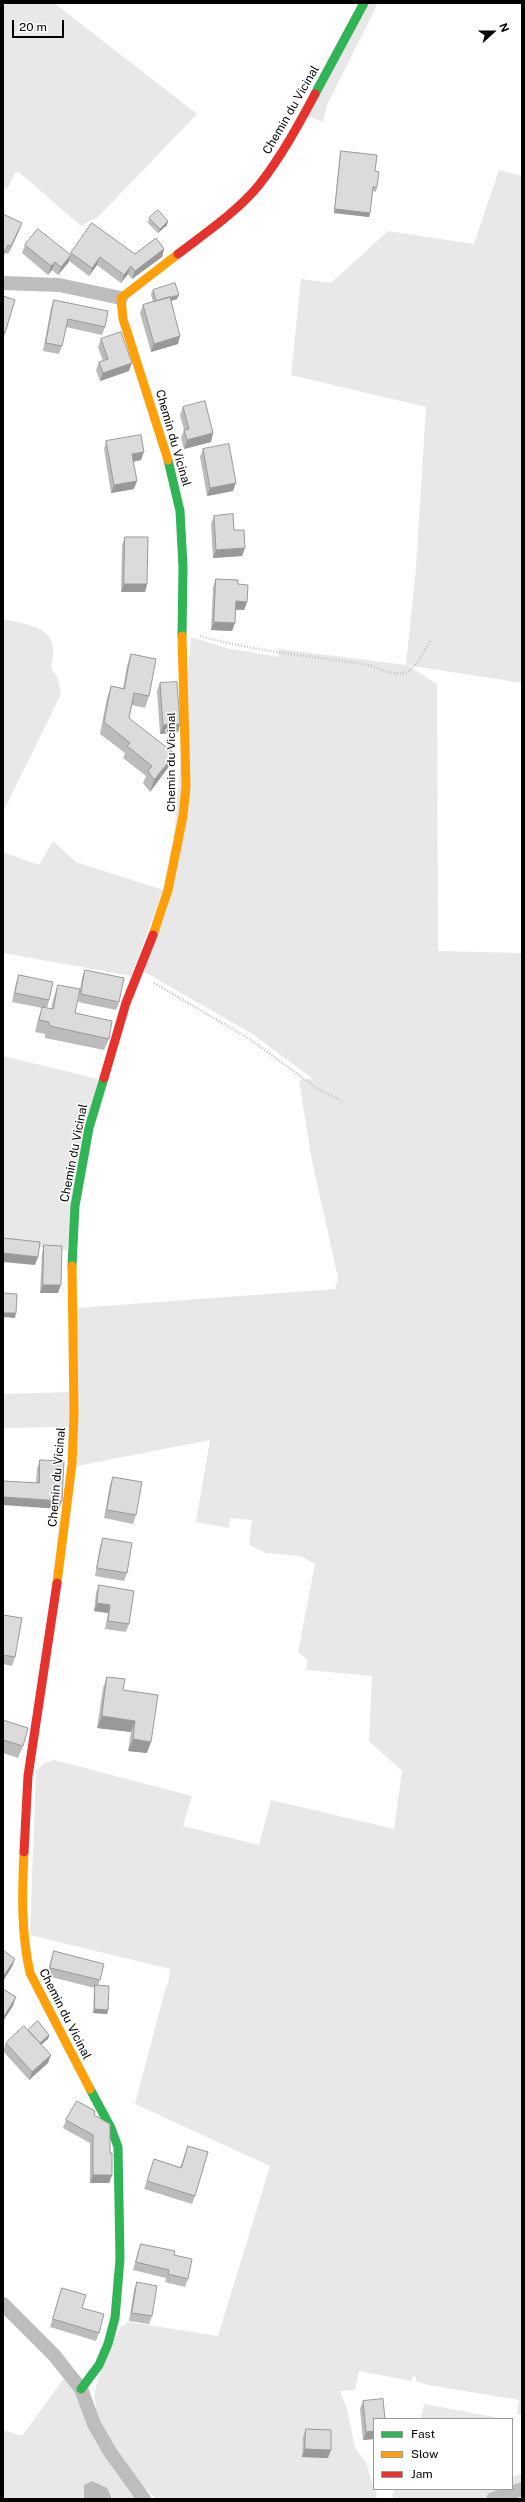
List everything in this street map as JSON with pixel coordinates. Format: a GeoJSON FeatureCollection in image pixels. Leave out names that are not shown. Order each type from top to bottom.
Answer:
{"type":"FeatureCollection","features":[{"type":"Feature","properties":{"kind":"street","name":"Chemin du Vicinal"},"geometry":{"type":"LineString","coordinates":[[81,2390],[100,2364],[112,2329],[119,2290],[118,2147],[111,2128],[30,1973],[25,1952],[22,1926],[22,1856],[28,1776],[60,1563],[72,1464],[74,1414],[71,1277],[75,1206],[89,1128],[112,1047],[166,897],[183,816],[186,786],[181,672],[183,567],[180,511],[167,455],[123,319],[121,298],[213,227],[258,186],[286,147],[364,3]]}},
{"type":"Feature","properties":{"kind":"street"},"geometry":{"type":"LineString","coordinates":[[3,283],[59,285],[121,298]]}},
{"type":"Feature","properties":{"kind":"street"},"geometry":{"type":"LineString","coordinates":[[3,2304],[54,2355],[81,2390],[102,2438],[144,2499]]}},
{"type":"Feature","properties":{"kind":"street"},"geometry":{"type":"LineString","coordinates":[[493,2499],[522,2489]]}},
{"type":"Feature","properties":{"kind":"path"},"geometry":{"type":"LineString","coordinates":[[182,632],[237,646],[365,664],[396,673],[406,673],[412,668],[431,640]]}},
{"type":"Feature","properties":{"kind":"path"},"geometry":{"type":"LineString","coordinates":[[137,975],[248,1038],[318,1089],[342,1101]]}},
{"type":"Feature","properties":{"kind":"shaded area"},"geometry":{"type":"Polygon","coordinates":[[[3,3],[54,3],[197,114],[98,217],[81,226],[19,172],[15,173],[7,189],[3,188],[3,3]]]}},
{"type":"Feature","properties":{"kind":"shaded area"},"geometry":{"type":"Polygon","coordinates":[[[368,3],[378,3],[327,105],[323,122],[307,116],[368,3]]]}},
{"type":"Feature","properties":{"kind":"shaded area"},"geometry":{"type":"Polygon","coordinates":[[[499,170],[522,176],[522,683],[407,665],[437,684],[438,951],[522,953],[522,2415],[517,2414],[519,2400],[428,2385],[416,2381],[416,2377],[413,2376],[411,2381],[359,2371],[355,2390],[340,2391],[347,2409],[355,2448],[366,2462],[373,2490],[376,2490],[377,2499],[157,2499],[125,2466],[100,2423],[96,2408],[95,2395],[99,2377],[105,2360],[121,2326],[129,2322],[218,2336],[270,2166],[135,2104],[166,1986],[168,1984],[170,1969],[30,1935],[36,1770],[45,1763],[54,1760],[192,1796],[183,1826],[259,1845],[271,1800],[394,1829],[402,1771],[369,1741],[372,1676],[307,1670],[307,1659],[298,1652],[315,1564],[300,1556],[266,1553],[249,1545],[252,1520],[230,1518],[229,1528],[196,1522],[210,1440],[77,1466],[77,1308],[335,1289],[338,1278],[311,1156],[299,1080],[313,1079],[254,1035],[143,971],[168,907],[191,637],[226,648],[279,657],[279,649],[406,665],[416,568],[426,407],[291,375],[301,279],[331,283],[388,231],[474,244],[499,170]]]}},
{"type":"Feature","properties":{"kind":"shaded area"},"geometry":{"type":"Polygon","coordinates":[[[3,619],[34,627],[49,636],[53,654],[51,667],[58,679],[61,694],[3,812],[3,619]]]}},
{"type":"Feature","properties":{"kind":"shaded area"},"geometry":{"type":"Polygon","coordinates":[[[53,841],[76,862],[163,890],[131,976],[3,953],[3,852],[39,865],[53,841]]]}},
{"type":"Feature","properties":{"kind":"shaded area"},"geometry":{"type":"Polygon","coordinates":[[[3,1056],[98,1079],[67,1250],[3,1243],[3,1056]]]}},
{"type":"Feature","properties":{"kind":"shaded area"},"geometry":{"type":"Polygon","coordinates":[[[70,1392],[70,1427],[3,1428],[3,1394],[70,1392]]]}},
{"type":"Feature","properties":{"kind":"shaded area"},"geometry":{"type":"Polygon","coordinates":[[[65,2377],[141,2499],[112,2499],[112,2497],[84,2485],[84,2499],[3,2499],[3,2430],[22,2436],[65,2377]]]}},
{"type":"Feature","properties":{"kind":"shaded area"},"geometry":{"type":"Polygon","coordinates":[[[424,2404],[500,2418],[421,2418],[424,2404]]]}},
{"type":"Feature","properties":{"kind":"shaded area"},"geometry":{"type":"Polygon","coordinates":[[[522,2474],[522,2482],[513,2485],[513,2476],[522,2474]]]}},
{"type":"Feature","properties":{"kind":"shaded area"},"geometry":{"type":"Polygon","coordinates":[[[92,2481],[107,2488],[112,2499],[84,2499],[84,2485],[92,2481]]]}},
{"type":"Feature","properties":{"kind":"shaded area"},"geometry":{"type":"Polygon","coordinates":[[[394,2490],[501,2490],[481,2499],[394,2499],[392,2495],[394,2490]]]}},
{"type":"Feature","properties":{"kind":"building"},"geometry":{"type":"Polygon","coordinates":[[[341,151],[377,155],[375,171],[379,172],[377,187],[373,187],[370,213],[335,209],[341,151]]]}},
{"type":"Feature","properties":{"kind":"building"},"geometry":{"type":"Polygon","coordinates":[[[158,210],[168,221],[160,229],[149,218],[158,210]]]}},
{"type":"Feature","properties":{"kind":"building"},"geometry":{"type":"Polygon","coordinates":[[[3,214],[22,223],[11,246],[8,245],[3,255],[3,214]]]}},
{"type":"Feature","properties":{"kind":"building"},"geometry":{"type":"Polygon","coordinates":[[[92,223],[135,254],[156,238],[164,249],[135,271],[131,266],[124,275],[100,257],[92,268],[71,253],[92,223]]]}},
{"type":"Feature","properties":{"kind":"building"},"geometry":{"type":"Polygon","coordinates":[[[38,229],[71,255],[61,267],[55,262],[51,266],[25,245],[38,229]]]}},
{"type":"Feature","properties":{"kind":"building"},"geometry":{"type":"Polygon","coordinates":[[[175,283],[179,295],[156,301],[153,290],[175,283]]]}},
{"type":"Feature","properties":{"kind":"building"},"geometry":{"type":"Polygon","coordinates":[[[3,296],[15,300],[5,333],[3,332],[3,296]]]}},
{"type":"Feature","properties":{"kind":"building"},"geometry":{"type":"Polygon","coordinates":[[[170,297],[180,336],[154,344],[143,305],[170,297]]]}},
{"type":"Feature","properties":{"kind":"building"},"geometry":{"type":"Polygon","coordinates":[[[54,300],[108,311],[105,327],[68,319],[62,346],[46,343],[54,300]]]}},
{"type":"Feature","properties":{"kind":"building"},"geometry":{"type":"Polygon","coordinates":[[[121,332],[132,363],[103,373],[99,362],[108,359],[101,339],[121,332]]]}},
{"type":"Feature","properties":{"kind":"building"},"geometry":{"type":"Polygon","coordinates":[[[205,401],[213,433],[187,440],[184,430],[189,429],[183,407],[205,401]]]}},
{"type":"Feature","properties":{"kind":"building"},"geometry":{"type":"Polygon","coordinates":[[[141,435],[144,452],[132,454],[137,481],[114,485],[106,441],[141,435]]]}},
{"type":"Feature","properties":{"kind":"building"},"geometry":{"type":"Polygon","coordinates":[[[229,444],[236,483],[210,488],[203,449],[229,444]]]}},
{"type":"Feature","properties":{"kind":"building"},"geometry":{"type":"Polygon","coordinates":[[[233,514],[234,530],[244,530],[245,548],[216,550],[214,516],[233,514]]]}},
{"type":"Feature","properties":{"kind":"building"},"geometry":{"type":"Polygon","coordinates":[[[125,537],[148,537],[147,584],[124,584],[125,537]]]}},
{"type":"Feature","properties":{"kind":"building"},"geometry":{"type":"Polygon","coordinates":[[[216,579],[238,580],[238,584],[248,585],[247,602],[236,601],[235,623],[214,622],[216,579]]]}},
{"type":"Feature","properties":{"kind":"building"},"geometry":{"type":"Polygon","coordinates":[[[131,654],[156,659],[149,696],[134,693],[129,718],[175,754],[154,780],[148,771],[152,766],[127,746],[130,743],[104,722],[111,686],[124,689],[131,654]]]}},
{"type":"Feature","properties":{"kind":"building"},"geometry":{"type":"Polygon","coordinates":[[[177,682],[180,724],[163,725],[160,683],[177,682]]]}},
{"type":"Feature","properties":{"kind":"building"},"geometry":{"type":"Polygon","coordinates":[[[85,970],[124,978],[119,1002],[81,994],[85,970]]]}},
{"type":"Feature","properties":{"kind":"building"},"geometry":{"type":"Polygon","coordinates":[[[19,975],[53,982],[49,1000],[15,993],[19,975]]]}},
{"type":"Feature","properties":{"kind":"building"},"geometry":{"type":"Polygon","coordinates":[[[58,985],[80,989],[75,1013],[112,1021],[109,1039],[50,1026],[49,1022],[39,1020],[42,1007],[53,1009],[58,985]]]}},
{"type":"Feature","properties":{"kind":"building"},"geometry":{"type":"Polygon","coordinates":[[[3,1238],[40,1242],[38,1257],[3,1253],[3,1238]]]}},
{"type":"Feature","properties":{"kind":"building"},"geometry":{"type":"Polygon","coordinates":[[[44,1245],[62,1246],[61,1285],[43,1285],[44,1245]]]}},
{"type":"Feature","properties":{"kind":"building"},"geometry":{"type":"Polygon","coordinates":[[[3,1293],[17,1294],[16,1313],[3,1313],[3,1293]]]}},
{"type":"Feature","properties":{"kind":"building"},"geometry":{"type":"Polygon","coordinates":[[[40,1460],[64,1461],[62,1501],[3,1497],[3,1481],[39,1483],[40,1460]]]}},
{"type":"Feature","properties":{"kind":"building"},"geometry":{"type":"Polygon","coordinates":[[[113,1477],[142,1482],[136,1515],[107,1510],[113,1477]]]}},
{"type":"Feature","properties":{"kind":"building"},"geometry":{"type":"Polygon","coordinates":[[[103,1538],[132,1543],[127,1573],[97,1568],[103,1538]]]}},
{"type":"Feature","properties":{"kind":"building"},"geometry":{"type":"Polygon","coordinates":[[[99,1585],[134,1591],[129,1624],[108,1621],[110,1605],[97,1603],[99,1585]]]}},
{"type":"Feature","properties":{"kind":"building"},"geometry":{"type":"Polygon","coordinates":[[[3,1615],[22,1618],[15,1657],[3,1655],[3,1615]]]}},
{"type":"Feature","properties":{"kind":"building"},"geometry":{"type":"Polygon","coordinates":[[[107,1677],[125,1679],[123,1690],[158,1695],[151,1742],[133,1739],[135,1721],[102,1716],[107,1677]]]}},
{"type":"Feature","properties":{"kind":"building"},"geometry":{"type":"Polygon","coordinates":[[[3,1720],[28,1728],[23,1746],[3,1740],[3,1720]]]}},
{"type":"Feature","properties":{"kind":"building"},"geometry":{"type":"Polygon","coordinates":[[[3,1950],[15,1959],[3,1977],[3,1950]]]}},
{"type":"Feature","properties":{"kind":"building"},"geometry":{"type":"Polygon","coordinates":[[[54,1951],[104,1964],[100,1980],[50,1968],[54,1951]]]}},
{"type":"Feature","properties":{"kind":"building"},"geometry":{"type":"Polygon","coordinates":[[[95,1985],[109,1986],[108,2010],[95,2009],[95,1985]]]}},
{"type":"Feature","properties":{"kind":"building"},"geometry":{"type":"Polygon","coordinates":[[[3,1989],[16,1997],[3,2018],[3,1989]]]}},
{"type":"Feature","properties":{"kind":"building"},"geometry":{"type":"Polygon","coordinates":[[[38,2021],[49,2035],[40,2043],[28,2030],[38,2021]]]}},
{"type":"Feature","properties":{"kind":"building"},"geometry":{"type":"Polygon","coordinates":[[[24,2026],[51,2055],[32,2072],[6,2043],[24,2026]]]}},
{"type":"Feature","properties":{"kind":"building"},"geometry":{"type":"Polygon","coordinates":[[[77,2101],[95,2111],[94,2115],[110,2124],[112,2175],[93,2175],[93,2135],[66,2120],[77,2101]]]}},
{"type":"Feature","properties":{"kind":"building"},"geometry":{"type":"Polygon","coordinates":[[[188,2146],[208,2152],[195,2196],[147,2181],[154,2159],[181,2168],[188,2146]]]}},
{"type":"Feature","properties":{"kind":"building"},"geometry":{"type":"Polygon","coordinates":[[[141,2244],[175,2251],[174,2255],[192,2259],[188,2279],[168,2274],[169,2270],[136,2262],[141,2244]]]}},
{"type":"Feature","properties":{"kind":"building"},"geometry":{"type":"Polygon","coordinates":[[[137,2282],[157,2286],[152,2316],[132,2313],[137,2282]]]}},
{"type":"Feature","properties":{"kind":"building"},"geometry":{"type":"Polygon","coordinates":[[[62,2288],[86,2295],[82,2308],[104,2314],[99,2333],[53,2319],[62,2288]]]}},
{"type":"Feature","properties":{"kind":"building"},"geometry":{"type":"Polygon","coordinates":[[[383,2399],[385,2418],[373,2418],[373,2431],[366,2432],[363,2401],[383,2399]]]}},
{"type":"Feature","properties":{"kind":"building"},"geometry":{"type":"Polygon","coordinates":[[[306,2429],[331,2430],[331,2450],[305,2449],[306,2429]]]}},
{"type":"Feature","properties":{"kind":"traffic: fast"},"geometry":{"type":"LineString","coordinates":[[315,94],[364,3]]}},
{"type":"Feature","properties":{"kind":"traffic: fast"},"geometry":{"type":"LineString","coordinates":[[168,460],[180,511],[183,567],[182,636]]}},
{"type":"Feature","properties":{"kind":"traffic: fast"},"geometry":{"type":"LineString","coordinates":[[72,1266],[75,1206],[89,1128],[104,1078]]}},
{"type":"Feature","properties":{"kind":"traffic: fast"},"geometry":{"type":"LineString","coordinates":[[81,2389],[99,2365],[108,2344],[115,2318],[120,2259],[118,2147],[111,2128],[90,2089]]}},
{"type":"Feature","properties":{"kind":"traffic: slow"},"geometry":{"type":"LineString","coordinates":[[168,460],[123,319],[121,298],[178,254]]}},
{"type":"Feature","properties":{"kind":"traffic: slow"},"geometry":{"type":"LineString","coordinates":[[153,935],[168,890],[183,816],[186,786],[182,636]]}},
{"type":"Feature","properties":{"kind":"traffic: slow"},"geometry":{"type":"LineString","coordinates":[[57,1583],[72,1464],[74,1414],[72,1266]]}},
{"type":"Feature","properties":{"kind":"traffic: slow"},"geometry":{"type":"LineString","coordinates":[[24,1852],[24,1928],[30,1973],[90,2089]]}},
{"type":"Feature","properties":{"kind":"traffic: jam"},"geometry":{"type":"LineString","coordinates":[[178,254],[210,230],[251,195],[282,152],[315,94]]}},
{"type":"Feature","properties":{"kind":"traffic: jam"},"geometry":{"type":"LineString","coordinates":[[104,1078],[126,1003],[153,935]]}},
{"type":"Feature","properties":{"kind":"traffic: jam"},"geometry":{"type":"LineString","coordinates":[[24,1852],[28,1776],[57,1583]]}}]}
